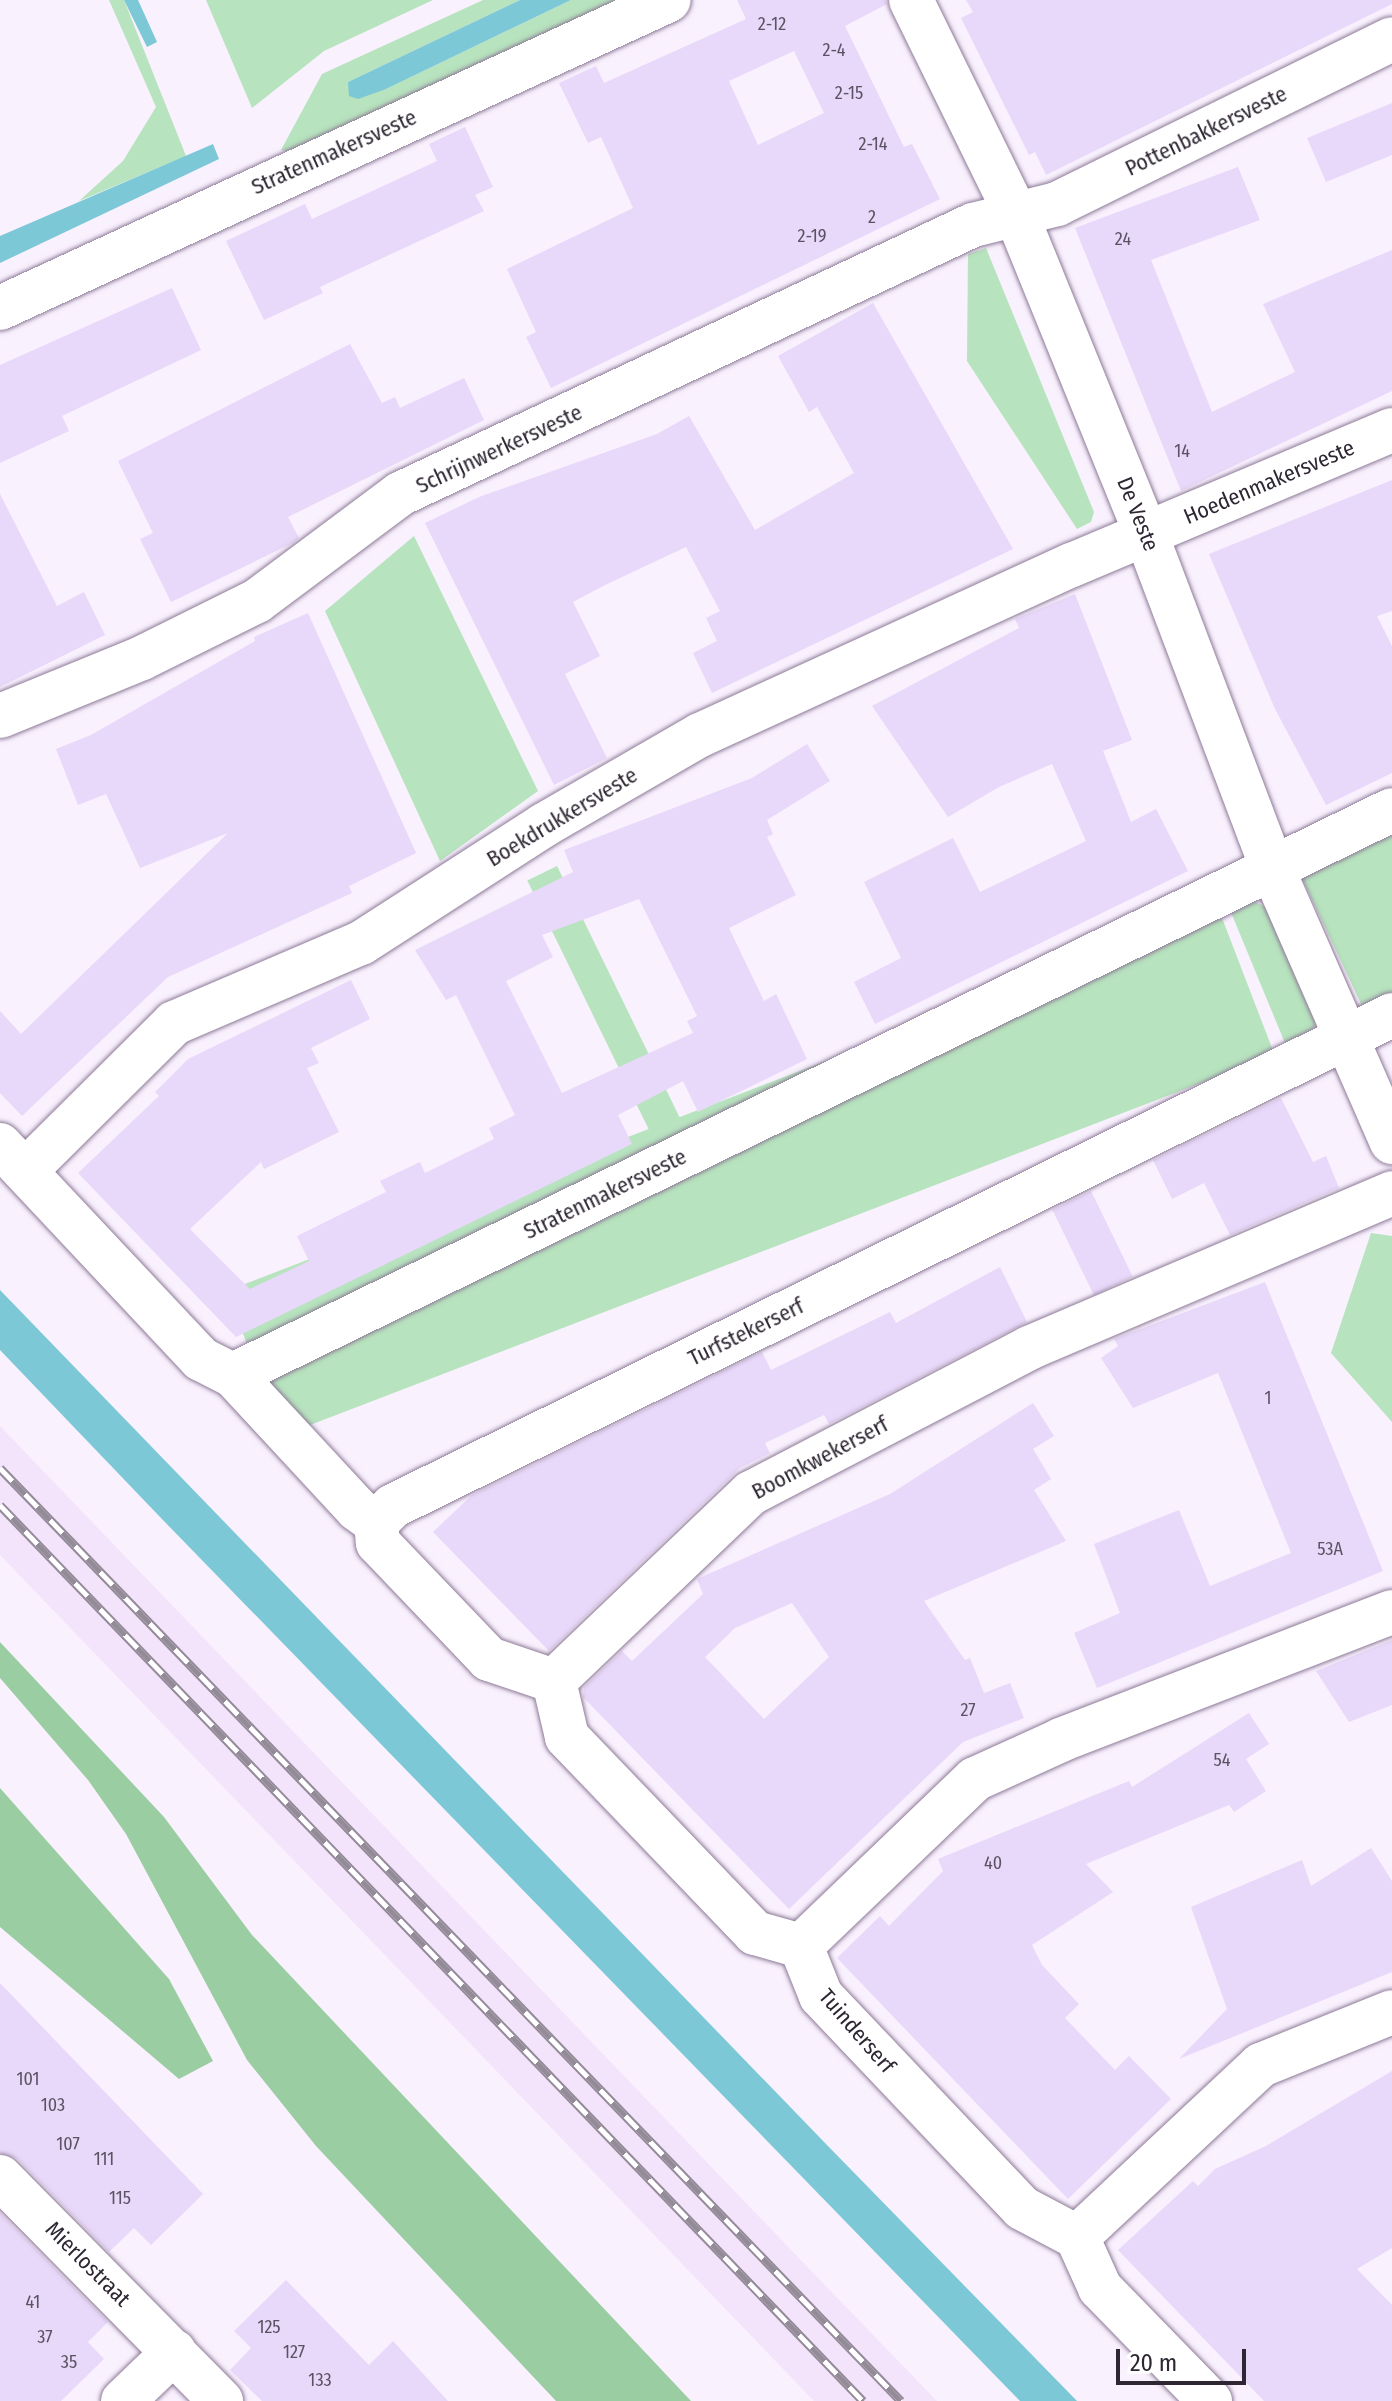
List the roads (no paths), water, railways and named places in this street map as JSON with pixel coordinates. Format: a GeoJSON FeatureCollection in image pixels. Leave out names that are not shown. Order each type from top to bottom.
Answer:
{"type":"FeatureCollection","features":[{"type":"Feature","properties":{"kind":"street","name":"Stratenmakersveste"},"geometry":{"type":"LineString","coordinates":[[0,308],[669,0]]}},
{"type":"Feature","properties":{"kind":"street","name":"De Veste"},"geometry":{"type":"LineString","coordinates":[[911,0],[1017,216],[1146,534],[1273,870],[1392,1142]]}},
{"type":"Feature","properties":{"kind":"street","name":"Pottenbakkersveste"},"geometry":{"type":"LineString","coordinates":[[1017,216],[1057,204],[1392,39]]}},
{"type":"Feature","properties":{"kind":"street","name":"Schrijnwerkersveste"},"geometry":{"type":"LineString","coordinates":[[0,716],[142,658],[257,601],[400,494],[973,225],[1017,216]]}},
{"type":"Feature","properties":{"kind":"street","name":"Hoedenmakersveste"},"geometry":{"type":"LineString","coordinates":[[1146,534],[1392,430]]}},
{"type":"Feature","properties":{"kind":"street","name":"Boekdrukkersveste"},"geometry":{"type":"LineString","coordinates":[[13,1158],[174,1023],[361,943],[552,821],[700,735],[1146,534]]}},
{"type":"Feature","properties":{"kind":"street","name":"Stratenmakersveste"},"geometry":{"type":"LineString","coordinates":[[233,1375],[1392,810]]}},
{"type":"Feature","properties":{"kind":"street","name":"Turfstekerserf"},"geometry":{"type":"LineString","coordinates":[[376,1523],[393,1506],[1392,1015]]}},
{"type":"Feature","properties":{"kind":"street"},"geometry":{"type":"LineString","coordinates":[[13,1158],[201,1359],[233,1375],[357,1509],[376,1523],[378,1543],[489,1659],[554,1681],[567,1737],[755,1933],[801,1946],[975,1779],[1061,1740],[1392,1612]]}},
{"type":"Feature","properties":{"kind":"street","name":"Boomkwekerserf"},"geometry":{"type":"LineString","coordinates":[[554,1681],[751,1493],[1029,1348],[1392,1193]]}},
{"type":"Feature","properties":{"kind":"street","name":"Tuinderserf"},"geometry":{"type":"LineString","coordinates":[[801,1946],[821,1996],[842,2019],[1022,2208],[1077,2237]]}},
{"type":"Feature","properties":{"kind":"street"},"geometry":{"type":"LineString","coordinates":[[1210,2401],[1100,2288],[1077,2237],[1261,2065],[1392,2012]]}},
{"type":"Feature","properties":{"kind":"street","name":"Mierlostraat"},"geometry":{"type":"LineString","coordinates":[[0,2177],[221,2401]]}},
{"type":"Feature","properties":{"kind":"street"},"geometry":{"type":"LineString","coordinates":[[123,2401],[174,2352]]}},
{"type":"Feature","properties":{"kind":"water"},"geometry":{"type":"Polygon","coordinates":[[[124,0],[138,0],[157,42],[147,47],[124,0]]]}},
{"type":"Feature","properties":{"kind":"water"},"geometry":{"type":"Polygon","coordinates":[[[520,0],[571,0],[386,89],[358,99],[349,96],[348,82],[520,0]]]}},
{"type":"Feature","properties":{"kind":"water"},"geometry":{"type":"Polygon","coordinates":[[[213,144],[219,159],[0,263],[0,236],[213,144]]]}},
{"type":"Feature","properties":{"kind":"water"},"geometry":{"type":"Polygon","coordinates":[[[0,1290],[1077,2401],[1020,2401],[161,1518],[0,1350],[0,1290]]]}},
{"type":"Feature","properties":{"kind":"railway"},"geometry":{"type":"LineString","coordinates":[[0,1468],[901,2401]]}},
{"type":"Feature","properties":{"kind":"railway"},"geometry":{"type":"LineString","coordinates":[[0,1505],[863,2401]]}}]}
